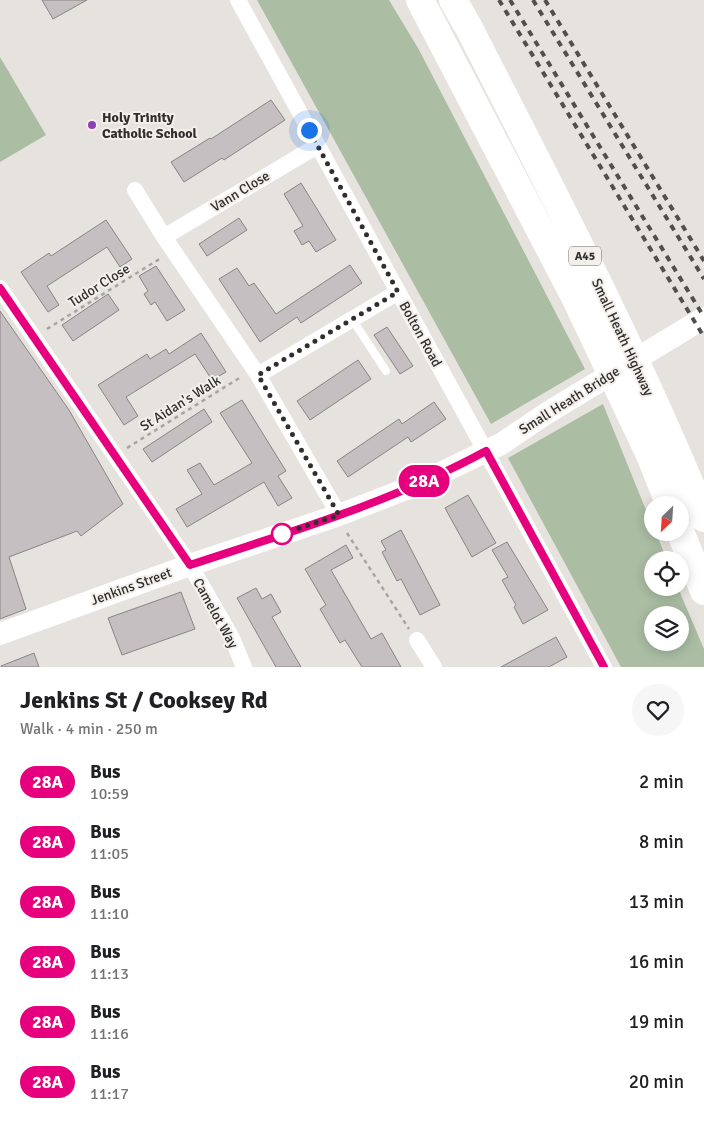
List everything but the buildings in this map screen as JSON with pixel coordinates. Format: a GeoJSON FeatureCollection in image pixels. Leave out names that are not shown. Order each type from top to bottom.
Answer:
{"type":"FeatureCollection","features":[{"type":"Feature","properties":{"kind":"highway","name":"Small Heath Highway"},"geometry":{"type":"LineString","coordinates":[[420,0],[575,297],[650,455],[666,496]]}},
{"type":"Feature","properties":{"kind":"highway","name":"Small Heath Highway"},"geometry":{"type":"LineString","coordinates":[[453,0],[470,28],[604,295],[678,452],[704,518]]}},
{"type":"Feature","properties":{"kind":"highway"},"geometry":{"type":"LineString","coordinates":[[684,541],[704,590]]}},
{"type":"Feature","properties":{"kind":"street","name":"Bolton Road"},"geometry":{"type":"LineString","coordinates":[[238,0],[602,666]]}},
{"type":"Feature","properties":{"kind":"street","name":"Vann Close"},"geometry":{"type":"LineString","coordinates":[[169,244],[317,146]]}},
{"type":"Feature","properties":{"kind":"street"},"geometry":{"type":"LineString","coordinates":[[134,190],[258,375],[339,515]]}},
{"type":"Feature","properties":{"kind":"street","name":"Camelot Way"},"geometry":{"type":"LineString","coordinates":[[0,288],[190,565],[232,638],[244,667]]}},
{"type":"Feature","properties":{"kind":"street"},"geometry":{"type":"LineString","coordinates":[[258,375],[398,292]]}},
{"type":"Feature","properties":{"kind":"street","name":"Small Heath Bridge"},"geometry":{"type":"LineString","coordinates":[[486,451],[501,444],[547,413],[704,318]]}},
{"type":"Feature","properties":{"kind":"street","name":"Jenkins Street"},"geometry":{"type":"LineString","coordinates":[[0,634],[190,565],[339,515],[414,486],[486,451]]}},
{"type":"Feature","properties":{"kind":"street"},"geometry":{"type":"LineString","coordinates":[[417,640],[434,667]]}},
{"type":"Feature","properties":{"kind":"lane"},"geometry":{"type":"LineString","coordinates":[[352,319],[386,371]]}},
{"type":"Feature","properties":{"kind":"path","name":"Tudor Close"},"geometry":{"type":"LineString","coordinates":[[35,337],[97,296],[169,244]]}},
{"type":"Feature","properties":{"kind":"path","name":"St Aidan's Walk"},"geometry":{"type":"LineString","coordinates":[[115,455],[244,375],[258,375]]}},
{"type":"Feature","properties":{"kind":"path"},"geometry":{"type":"LineString","coordinates":[[339,515],[349,540],[417,640]]}},
{"type":"Feature","properties":{"kind":"green space"},"geometry":{"type":"Polygon","coordinates":[[[257,0],[389,0],[418,48],[585,369],[491,424],[257,0]]]}},
{"type":"Feature","properties":{"kind":"green space"},"geometry":{"type":"Polygon","coordinates":[[[0,57],[46,135],[0,162],[0,57]]]}},
{"type":"Feature","properties":{"kind":"green space"},"geometry":{"type":"Polygon","coordinates":[[[603,404],[644,505],[644,541],[659,541],[663,551],[644,551],[644,596],[681,596],[686,606],[644,606],[644,651],[689,651],[689,614],[704,649],[704,667],[621,667],[508,458],[603,404]]]}},
{"type":"Feature","properties":{"kind":"railway"},"geometry":{"type":"LineString","coordinates":[[499,0],[704,337]]}},
{"type":"Feature","properties":{"kind":"railway"},"geometry":{"type":"LineString","coordinates":[[510,0],[704,317]]}},
{"type":"Feature","properties":{"kind":"railway"},"geometry":{"type":"LineString","coordinates":[[533,0],[704,279]]}},
{"type":"Feature","properties":{"kind":"railway"},"geometry":{"type":"LineString","coordinates":[[545,0],[704,261]]}},
{"type":"Feature","properties":{"kind":"bus line","name":"28A"},"geometry":{"type":"LineString","coordinates":[[0,288],[14,305],[190,565],[339,515],[414,486],[486,451],[604,667]]}},
{"type":"Feature","properties":{"kind":"place","name":"Holy Trinity Catholic School"},"geometry":{"type":"Point","coordinates":[92,125]}},
{"type":"Feature","properties":{"kind":"route"},"geometry":{"type":"LineString","coordinates":[[282,534],[339,515],[258,375],[398,292],[309,130]]}}]}
